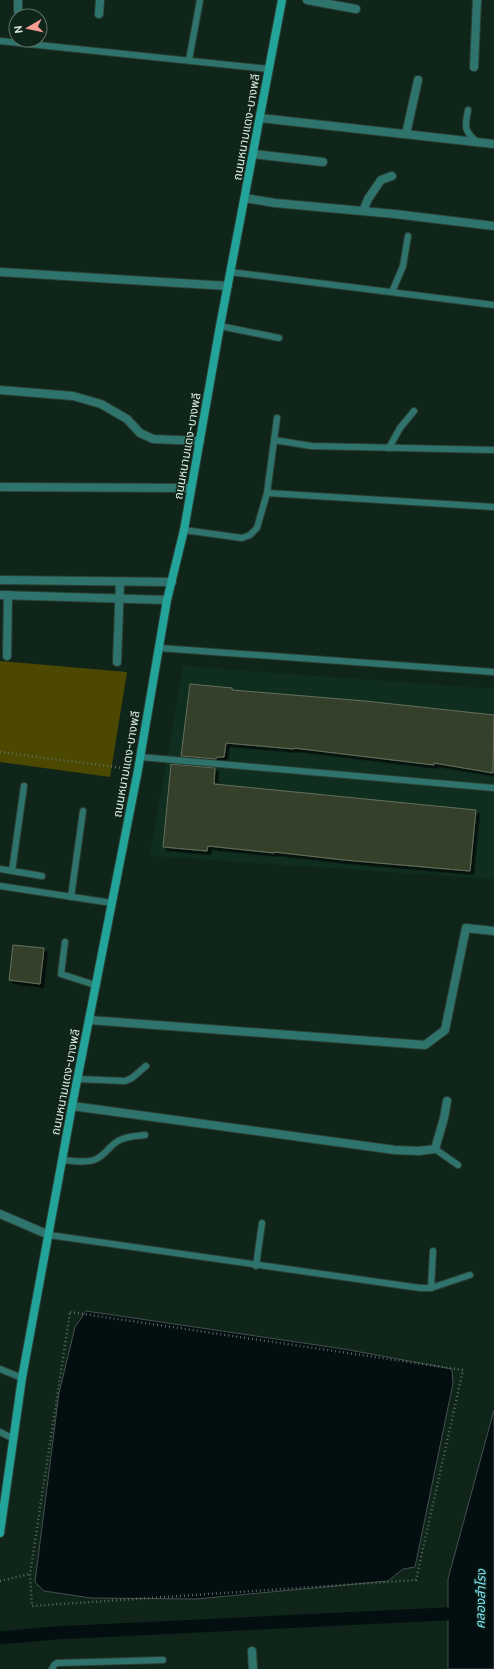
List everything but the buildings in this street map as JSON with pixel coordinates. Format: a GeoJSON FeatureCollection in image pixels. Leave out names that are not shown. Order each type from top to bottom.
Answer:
{"type":"FeatureCollection","features":[{"type":"Feature","properties":{"kind":"main road","name":"ถนนหนามแดง-บางพลี"},"geometry":{"type":"LineString","coordinates":[[0,1533],[12,1438],[22,1378],[72,1106],[138,770],[167,600],[184,530],[220,326],[282,0]]}},
{"type":"Feature","properties":{"kind":"street"},"geometry":{"type":"LineString","coordinates":[[99,14],[100,0]]}},
{"type":"Feature","properties":{"kind":"street"},"geometry":{"type":"LineString","coordinates":[[307,0],[356,8]]}},
{"type":"Feature","properties":{"kind":"street"},"geometry":{"type":"LineString","coordinates":[[474,67],[477,0]]}},
{"type":"Feature","properties":{"kind":"street"},"geometry":{"type":"LineString","coordinates":[[406,134],[418,80]]}},
{"type":"Feature","properties":{"kind":"street"},"geometry":{"type":"LineString","coordinates":[[260,118],[494,144]]}},
{"type":"Feature","properties":{"kind":"street"},"geometry":{"type":"LineString","coordinates":[[253,154],[323,162]]}},
{"type":"Feature","properties":{"kind":"street"},"geometry":{"type":"LineString","coordinates":[[362,211],[381,180],[392,176]]}},
{"type":"Feature","properties":{"kind":"street"},"geometry":{"type":"LineString","coordinates":[[245,198],[275,203],[494,226]]}},
{"type":"Feature","properties":{"kind":"street"},"geometry":{"type":"LineString","coordinates":[[0,272],[228,286]]}},
{"type":"Feature","properties":{"kind":"street"},"geometry":{"type":"LineString","coordinates":[[0,390],[73,396],[102,404],[127,420],[140,433],[153,439],[200,441]]}},
{"type":"Feature","properties":{"kind":"street"},"geometry":{"type":"LineString","coordinates":[[0,487],[191,488]]}},
{"type":"Feature","properties":{"kind":"street"},"geometry":{"type":"LineString","coordinates":[[0,580],[172,582]]}},
{"type":"Feature","properties":{"kind":"street"},"geometry":{"type":"LineString","coordinates":[[117,662],[120,582]]}},
{"type":"Feature","properties":{"kind":"street"},"geometry":{"type":"LineString","coordinates":[[7,656],[4,595],[167,600]]}},
{"type":"Feature","properties":{"kind":"street"},"geometry":{"type":"LineString","coordinates":[[89,1020],[425,1044],[445,1030],[466,928],[494,931]]}},
{"type":"Feature","properties":{"kind":"street"},"geometry":{"type":"LineString","coordinates":[[72,1106],[394,1150],[419,1151],[435,1149],[444,1118],[447,1101]]}},
{"type":"Feature","properties":{"kind":"street"},"geometry":{"type":"LineString","coordinates":[[0,1214],[49,1235]]}},
{"type":"Feature","properties":{"kind":"street"},"geometry":{"type":"LineString","coordinates":[[252,1651],[253,1669]]}},
{"type":"Feature","properties":{"kind":"lane"},"geometry":{"type":"LineString","coordinates":[[189,60],[200,0]]}},
{"type":"Feature","properties":{"kind":"lane"},"geometry":{"type":"LineString","coordinates":[[0,41],[269,68]]}},
{"type":"Feature","properties":{"kind":"lane"},"geometry":{"type":"LineString","coordinates":[[468,110],[466,123],[467,133],[477,142]]}},
{"type":"Feature","properties":{"kind":"lane"},"geometry":{"type":"LineString","coordinates":[[392,292],[403,266],[408,236]]}},
{"type":"Feature","properties":{"kind":"lane"},"geometry":{"type":"LineString","coordinates":[[230,272],[494,305]]}},
{"type":"Feature","properties":{"kind":"lane"},"geometry":{"type":"LineString","coordinates":[[220,326],[279,338]]}},
{"type":"Feature","properties":{"kind":"lane"},"geometry":{"type":"LineString","coordinates":[[389,448],[400,428],[414,411]]}},
{"type":"Feature","properties":{"kind":"lane"},"geometry":{"type":"LineString","coordinates":[[184,530],[242,538],[250,535],[257,528],[267,493],[277,418]]}},
{"type":"Feature","properties":{"kind":"lane"},"geometry":{"type":"LineString","coordinates":[[274,440],[311,446],[494,450]]}},
{"type":"Feature","properties":{"kind":"lane"},"geometry":{"type":"LineString","coordinates":[[267,493],[494,507]]}},
{"type":"Feature","properties":{"kind":"lane"},"geometry":{"type":"LineString","coordinates":[[159,648],[494,672]]}},
{"type":"Feature","properties":{"kind":"lane"},"geometry":{"type":"LineString","coordinates":[[140,757],[494,788]]}},
{"type":"Feature","properties":{"kind":"lane"},"geometry":{"type":"LineString","coordinates":[[12,871],[24,786]]}},
{"type":"Feature","properties":{"kind":"lane"},"geometry":{"type":"LineString","coordinates":[[71,897],[83,811]]}},
{"type":"Feature","properties":{"kind":"lane"},"geometry":{"type":"LineString","coordinates":[[0,869],[42,876]]}},
{"type":"Feature","properties":{"kind":"lane"},"geometry":{"type":"LineString","coordinates":[[0,886],[112,903]]}},
{"type":"Feature","properties":{"kind":"lane"},"geometry":{"type":"LineString","coordinates":[[65,942],[61,974],[96,985]]}},
{"type":"Feature","properties":{"kind":"lane"},"geometry":{"type":"LineString","coordinates":[[77,1079],[125,1081],[132,1078],[146,1066]]}},
{"type":"Feature","properties":{"kind":"lane"},"geometry":{"type":"LineString","coordinates":[[63,1160],[84,1162],[94,1160],[102,1156],[117,1141],[124,1138],[145,1135]]}},
{"type":"Feature","properties":{"kind":"lane"},"geometry":{"type":"LineString","coordinates":[[435,1149],[458,1165]]}},
{"type":"Feature","properties":{"kind":"lane"},"geometry":{"type":"LineString","coordinates":[[256,1266],[262,1223]]}},
{"type":"Feature","properties":{"kind":"lane"},"geometry":{"type":"LineString","coordinates":[[49,1235],[139,1247],[256,1266],[420,1288],[431,1288],[470,1275]]}},
{"type":"Feature","properties":{"kind":"lane"},"geometry":{"type":"LineString","coordinates":[[431,1288],[433,1251]]}},
{"type":"Feature","properties":{"kind":"lane"},"geometry":{"type":"LineString","coordinates":[[0,1369],[22,1378]]}},
{"type":"Feature","properties":{"kind":"lane"},"geometry":{"type":"LineString","coordinates":[[0,1432],[12,1438]]}},
{"type":"Feature","properties":{"kind":"lane"},"geometry":{"type":"LineString","coordinates":[[52,1669],[57,1663],[100,1666],[163,1660]]}},
{"type":"Feature","properties":{"kind":"path"},"geometry":{"type":"LineString","coordinates":[[0,752],[138,770]]}},
{"type":"Feature","properties":{"kind":"path"},"geometry":{"type":"LineString","coordinates":[[70,1312],[463,1370],[416,1580],[32,1606],[30,1574],[70,1312]]}},
{"type":"Feature","properties":{"kind":"path"},"geometry":{"type":"LineString","coordinates":[[0,1581],[30,1574]]}},
{"type":"Feature","properties":{"kind":"shaded area"},"geometry":{"type":"Polygon","coordinates":[[[0,661],[127,672],[110,777],[0,762],[0,661]]]}},
{"type":"Feature","properties":{"kind":"shaded area"},"geometry":{"type":"Polygon","coordinates":[[[183,666],[494,689],[494,879],[150,856],[183,666]]]}},
{"type":"Feature","properties":{"kind":"water"},"geometry":{"type":"Polygon","coordinates":[[[86,1311],[344,1349],[452,1369],[453,1383],[415,1567],[403,1569],[388,1581],[196,1599],[91,1598],[44,1591],[35,1582],[59,1393],[75,1327],[86,1311]]]}},
{"type":"Feature","properties":{"kind":"water","name":"คลองสำโรง"},"geometry":{"type":"Polygon","coordinates":[[[494,1410],[494,1669],[448,1669],[448,1579],[494,1410]]]}},
{"type":"Feature","properties":{"kind":"waterway"},"geometry":{"type":"LineString","coordinates":[[0,1638],[54,1633],[465,1613]]}}]}
